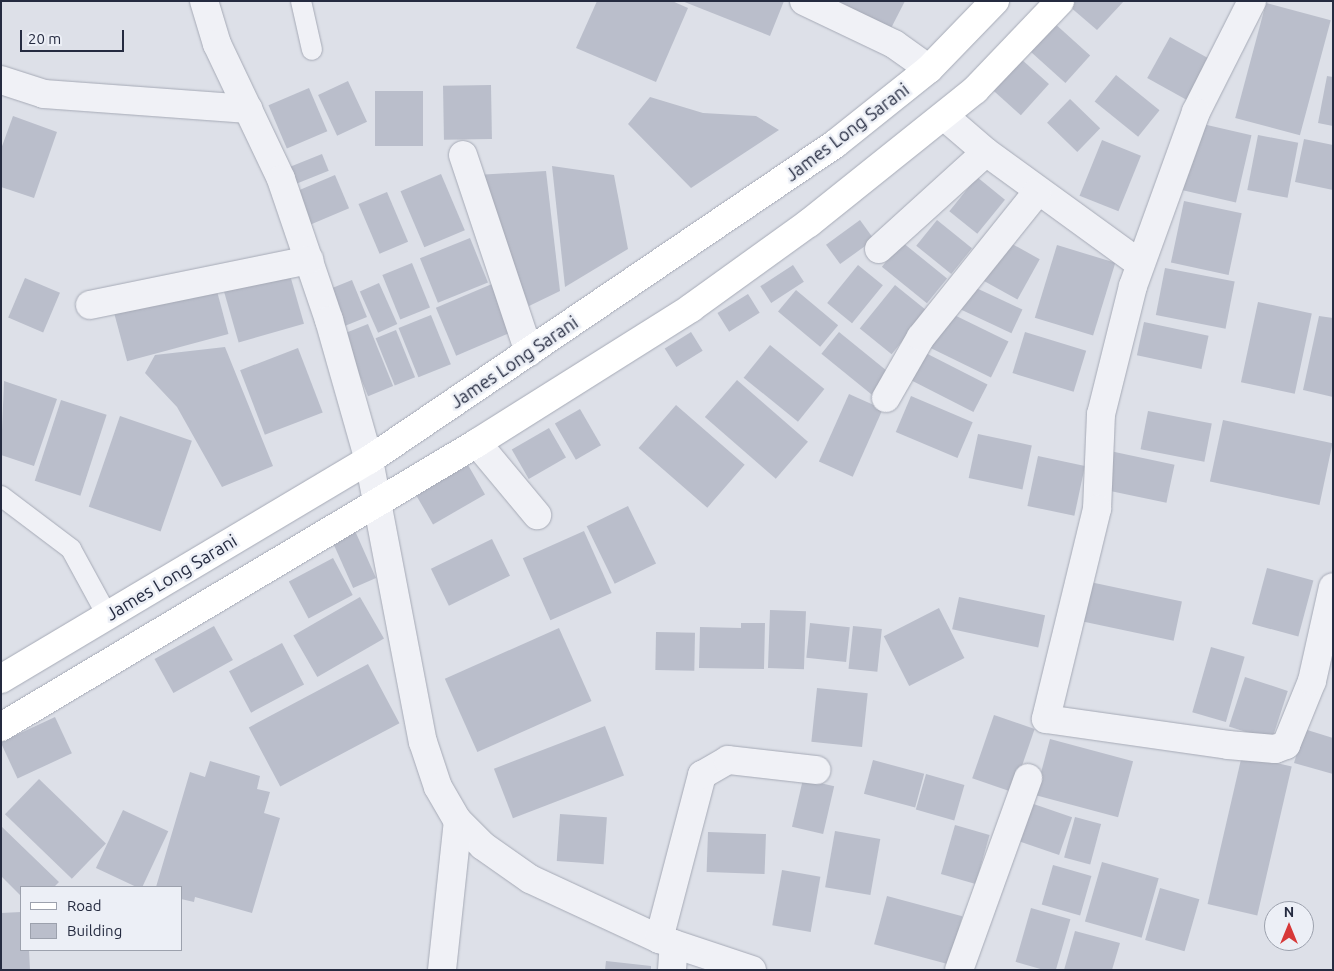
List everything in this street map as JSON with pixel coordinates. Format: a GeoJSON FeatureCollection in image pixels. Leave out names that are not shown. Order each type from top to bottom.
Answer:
{"type":"FeatureCollection","features":[{"type":"Feature","properties":{"kind":"main road","name":"James Long Sarani"},"geometry":{"type":"LineString","coordinates":[[1,679],[369,460],[835,144],[929,69],[995,1]]}},
{"type":"Feature","properties":{"kind":"main road"},"geometry":{"type":"LineString","coordinates":[[1,727],[376,500],[477,443],[746,270],[976,90],[1060,1]]}},
{"type":"Feature","properties":{"kind":"street"},"geometry":{"type":"LineString","coordinates":[[204,1],[216,44],[281,179],[309,260],[369,460],[423,742],[438,787],[458,821],[483,846],[530,879],[669,951],[752,970]]}},
{"type":"Feature","properties":{"kind":"street"},"geometry":{"type":"LineString","coordinates":[[804,1],[894,44],[929,69]]}},
{"type":"Feature","properties":{"kind":"street"},"geometry":{"type":"LineString","coordinates":[[1252,1],[1196,112],[1140,264],[1107,378],[1097,508],[1046,719],[1228,745],[1275,749],[1286,745],[1312,681],[1333,587]]}},
{"type":"Feature","properties":{"kind":"street"},"geometry":{"type":"LineString","coordinates":[[1,80],[44,94],[248,109]]}},
{"type":"Feature","properties":{"kind":"street"},"geometry":{"type":"LineString","coordinates":[[944,116],[1037,192],[1140,264]]}},
{"type":"Feature","properties":{"kind":"street"},"geometry":{"type":"LineString","coordinates":[[878,249],[986,152]]}},
{"type":"Feature","properties":{"kind":"street"},"geometry":{"type":"LineString","coordinates":[[463,155],[529,352]]}},
{"type":"Feature","properties":{"kind":"street"},"geometry":{"type":"LineString","coordinates":[[886,398],[921,337],[1037,192]]}},
{"type":"Feature","properties":{"kind":"street"},"geometry":{"type":"LineString","coordinates":[[90,305],[309,260]]}},
{"type":"Feature","properties":{"kind":"street"},"geometry":{"type":"LineString","coordinates":[[477,443],[537,516]]}},
{"type":"Feature","properties":{"kind":"street"},"geometry":{"type":"LineString","coordinates":[[669,951],[702,775],[728,760],[816,770]]}},
{"type":"Feature","properties":{"kind":"street"},"geometry":{"type":"LineString","coordinates":[[958,970],[1028,778]]}},
{"type":"Feature","properties":{"kind":"street"},"geometry":{"type":"LineString","coordinates":[[442,970],[458,821]]}},
{"type":"Feature","properties":{"kind":"lane"},"geometry":{"type":"LineString","coordinates":[[301,1],[312,50]]}},
{"type":"Feature","properties":{"kind":"lane"},"geometry":{"type":"LineString","coordinates":[[1,496],[71,549],[107,615]]}},
{"type":"Feature","properties":{"kind":"building"},"geometry":{"type":"Polygon","coordinates":[[[597,1],[672,1],[688,8],[656,82],[576,48],[597,1]]]}},
{"type":"Feature","properties":{"kind":"building"},"geometry":{"type":"Polygon","coordinates":[[[682,1],[784,1],[770,36],[682,1]]]}},
{"type":"Feature","properties":{"kind":"building"},"geometry":{"type":"Polygon","coordinates":[[[821,1],[905,1],[887,36],[821,1]]]}},
{"type":"Feature","properties":{"kind":"building"},"geometry":{"type":"Polygon","coordinates":[[[1073,1],[1124,1],[1097,30],[1069,6],[1073,1]]]}},
{"type":"Feature","properties":{"kind":"building"},"geometry":{"type":"Polygon","coordinates":[[[1266,3],[1331,20],[1300,135],[1235,118],[1266,3]]]}},
{"type":"Feature","properties":{"kind":"building"},"geometry":{"type":"Polygon","coordinates":[[[1053,22],[1090,55],[1065,83],[1028,49],[1053,22]]]}},
{"type":"Feature","properties":{"kind":"building"},"geometry":{"type":"Polygon","coordinates":[[[1170,37],[1215,62],[1193,103],[1147,78],[1170,37]]]}},
{"type":"Feature","properties":{"kind":"building"},"geometry":{"type":"Polygon","coordinates":[[[1020,58],[1049,84],[1021,115],[992,89],[1020,58]]]}},
{"type":"Feature","properties":{"kind":"building"},"geometry":{"type":"Polygon","coordinates":[[[1116,75],[1160,110],[1138,137],[1095,101],[1116,75]]]}},
{"type":"Feature","properties":{"kind":"building"},"geometry":{"type":"Polygon","coordinates":[[[1327,76],[1333,77],[1333,126],[1318,123],[1327,76]]]}},
{"type":"Feature","properties":{"kind":"building"},"geometry":{"type":"Polygon","coordinates":[[[348,81],[367,122],[337,136],[318,95],[348,81]]]}},
{"type":"Feature","properties":{"kind":"building"},"geometry":{"type":"Polygon","coordinates":[[[491,85],[492,139],[444,140],[443,86],[491,85]]]}},
{"type":"Feature","properties":{"kind":"building"},"geometry":{"type":"Polygon","coordinates":[[[309,88],[327,131],[287,148],[268,105],[309,88]]]}},
{"type":"Feature","properties":{"kind":"building"},"geometry":{"type":"Polygon","coordinates":[[[375,91],[423,91],[423,146],[375,146],[375,91]]]}},
{"type":"Feature","properties":{"kind":"building"},"geometry":{"type":"Polygon","coordinates":[[[650,97],[703,113],[756,116],[779,130],[691,188],[628,124],[650,97]]]}},
{"type":"Feature","properties":{"kind":"building"},"geometry":{"type":"Polygon","coordinates":[[[1070,99],[1100,128],[1077,152],[1047,123],[1070,99]]]}},
{"type":"Feature","properties":{"kind":"building"},"geometry":{"type":"Polygon","coordinates":[[[13,116],[57,132],[34,198],[1,187],[1,149],[13,116]]]}},
{"type":"Feature","properties":{"kind":"building"},"geometry":{"type":"Polygon","coordinates":[[[1194,122],[1251,135],[1236,203],[1178,189],[1194,122]]]}},
{"type":"Feature","properties":{"kind":"building"},"geometry":{"type":"Polygon","coordinates":[[[1258,135],[1298,143],[1288,198],[1247,190],[1258,135]]]}},
{"type":"Feature","properties":{"kind":"building"},"geometry":{"type":"Polygon","coordinates":[[[1304,139],[1333,145],[1333,190],[1295,182],[1304,139]]]}},
{"type":"Feature","properties":{"kind":"building"},"geometry":{"type":"Polygon","coordinates":[[[1102,140],[1141,156],[1118,211],[1080,196],[1102,140]]]}},
{"type":"Feature","properties":{"kind":"building"},"geometry":{"type":"Polygon","coordinates":[[[322,154],[329,171],[296,184],[290,167],[322,154]]]}},
{"type":"Feature","properties":{"kind":"building"},"geometry":{"type":"Polygon","coordinates":[[[552,166],[614,175],[628,249],[565,287],[552,166]]]}},
{"type":"Feature","properties":{"kind":"building"},"geometry":{"type":"Polygon","coordinates":[[[546,171],[560,291],[529,306],[476,175],[546,171]]]}},
{"type":"Feature","properties":{"kind":"building"},"geometry":{"type":"Polygon","coordinates":[[[441,174],[465,230],[424,247],[400,191],[441,174]]]}},
{"type":"Feature","properties":{"kind":"building"},"geometry":{"type":"Polygon","coordinates":[[[335,175],[349,208],[309,225],[295,192],[335,175]]]}},
{"type":"Feature","properties":{"kind":"building"},"geometry":{"type":"Polygon","coordinates":[[[977,177],[1005,200],[977,234],[949,211],[977,177]]]}},
{"type":"Feature","properties":{"kind":"building"},"geometry":{"type":"Polygon","coordinates":[[[387,192],[408,242],[380,254],[358,204],[387,192]]]}},
{"type":"Feature","properties":{"kind":"building"},"geometry":{"type":"Polygon","coordinates":[[[1184,201],[1242,213],[1229,275],[1171,263],[1184,201]]]}},
{"type":"Feature","properties":{"kind":"building"},"geometry":{"type":"Polygon","coordinates":[[[860,220],[874,239],[840,264],[826,245],[860,220]]]}},
{"type":"Feature","properties":{"kind":"building"},"geometry":{"type":"Polygon","coordinates":[[[937,220],[972,248],[951,274],[916,246],[937,220]]]}},
{"type":"Feature","properties":{"kind":"building"},"geometry":{"type":"Polygon","coordinates":[[[996,235],[1040,259],[1017,299],[974,275],[996,235]]]}},
{"type":"Feature","properties":{"kind":"building"},"geometry":{"type":"Polygon","coordinates":[[[470,238],[488,283],[438,303],[420,258],[470,238]]]}},
{"type":"Feature","properties":{"kind":"building"},"geometry":{"type":"Polygon","coordinates":[[[902,242],[947,279],[927,303],[882,267],[902,242]]]}},
{"type":"Feature","properties":{"kind":"building"},"geometry":{"type":"Polygon","coordinates":[[[1057,245],[1115,263],[1093,336],[1035,318],[1057,245]]]}},
{"type":"Feature","properties":{"kind":"building"},"geometry":{"type":"Polygon","coordinates":[[[412,263],[430,308],[400,319],[382,275],[412,263]]]}},
{"type":"Feature","properties":{"kind":"building"},"geometry":{"type":"Polygon","coordinates":[[[793,265],[804,282],[771,303],[760,286],[793,265]]]}},
{"type":"Feature","properties":{"kind":"building"},"geometry":{"type":"Polygon","coordinates":[[[858,265],[883,285],[852,323],[827,303],[858,265]]]}},
{"type":"Feature","properties":{"kind":"building"},"geometry":{"type":"Polygon","coordinates":[[[288,268],[304,324],[239,342],[223,287],[288,268]]]}},
{"type":"Feature","properties":{"kind":"building"},"geometry":{"type":"Polygon","coordinates":[[[1165,268],[1235,282],[1226,329],[1156,315],[1165,268]]]}},
{"type":"Feature","properties":{"kind":"building"},"geometry":{"type":"Polygon","coordinates":[[[25,278],[60,293],[43,332],[8,318],[25,278]]]}},
{"type":"Feature","properties":{"kind":"building"},"geometry":{"type":"Polygon","coordinates":[[[214,280],[228,334],[127,361],[113,307],[214,280]]]}},
{"type":"Feature","properties":{"kind":"building"},"geometry":{"type":"Polygon","coordinates":[[[352,280],[367,317],[343,327],[328,290],[352,280]]]}},
{"type":"Feature","properties":{"kind":"building"},"geometry":{"type":"Polygon","coordinates":[[[959,280],[1022,310],[1011,333],[948,304],[959,280]]]}},
{"type":"Feature","properties":{"kind":"building"},"geometry":{"type":"Polygon","coordinates":[[[379,283],[397,324],[378,333],[360,292],[379,283]]]}},
{"type":"Feature","properties":{"kind":"building"},"geometry":{"type":"Polygon","coordinates":[[[492,284],[512,332],[456,356],[436,308],[492,284]]]}},
{"type":"Feature","properties":{"kind":"building"},"geometry":{"type":"Polygon","coordinates":[[[895,285],[927,311],[892,354],[860,329],[895,285]]]}},
{"type":"Feature","properties":{"kind":"building"},"geometry":{"type":"Polygon","coordinates":[[[796,290],[838,325],[820,347],[778,311],[796,290]]]}},
{"type":"Feature","properties":{"kind":"building"},"geometry":{"type":"Polygon","coordinates":[[[748,294],[760,313],[729,332],[717,313],[748,294]]]}},
{"type":"Feature","properties":{"kind":"building"},"geometry":{"type":"Polygon","coordinates":[[[1258,302],[1312,313],[1295,394],[1241,382],[1258,302]]]}},
{"type":"Feature","properties":{"kind":"building"},"geometry":{"type":"Polygon","coordinates":[[[942,309],[1009,341],[991,377],[924,345],[942,309]]]}},
{"type":"Feature","properties":{"kind":"building"},"geometry":{"type":"Polygon","coordinates":[[[431,315],[451,364],[418,377],[399,328],[431,315]]]}},
{"type":"Feature","properties":{"kind":"building"},"geometry":{"type":"Polygon","coordinates":[[[1319,316],[1333,318],[1333,397],[1303,390],[1319,316]]]}},
{"type":"Feature","properties":{"kind":"building"},"geometry":{"type":"Polygon","coordinates":[[[1144,322],[1209,336],[1201,369],[1137,355],[1144,322]]]}},
{"type":"Feature","properties":{"kind":"building"},"geometry":{"type":"Polygon","coordinates":[[[368,324],[393,386],[368,396],[343,334],[368,324]]]}},
{"type":"Feature","properties":{"kind":"building"},"geometry":{"type":"Polygon","coordinates":[[[396,330],[415,377],[395,386],[376,338],[396,330]]]}},
{"type":"Feature","properties":{"kind":"building"},"geometry":{"type":"Polygon","coordinates":[[[691,332],[703,351],[676,367],[665,348],[691,332]]]}},
{"type":"Feature","properties":{"kind":"building"},"geometry":{"type":"Polygon","coordinates":[[[839,332],[891,374],[873,396],[821,354],[839,332]]]}},
{"type":"Feature","properties":{"kind":"building"},"geometry":{"type":"Polygon","coordinates":[[[1025,332],[1086,351],[1074,392],[1012,373],[1025,332]]]}},
{"type":"Feature","properties":{"kind":"building"},"geometry":{"type":"Polygon","coordinates":[[[770,345],[824,389],[798,422],[744,378],[770,345]]]}},
{"type":"Feature","properties":{"kind":"building"},"geometry":{"type":"Polygon","coordinates":[[[910,345],[988,384],[973,412],[896,373],[910,345]]]}},
{"type":"Feature","properties":{"kind":"building"},"geometry":{"type":"Polygon","coordinates":[[[225,347],[273,466],[222,487],[177,407],[145,373],[155,355],[225,347]]]}},
{"type":"Feature","properties":{"kind":"building"},"geometry":{"type":"Polygon","coordinates":[[[298,348],[323,412],[265,435],[240,370],[298,348]]]}},
{"type":"Feature","properties":{"kind":"building"},"geometry":{"type":"Polygon","coordinates":[[[737,380],[808,442],[776,479],[705,417],[737,380]]]}},
{"type":"Feature","properties":{"kind":"building"},"geometry":{"type":"Polygon","coordinates":[[[4,381],[57,399],[34,466],[1,455],[4,381]]]}},
{"type":"Feature","properties":{"kind":"building"},"geometry":{"type":"Polygon","coordinates":[[[849,394],[883,409],[853,477],[819,462],[849,394]]]}},
{"type":"Feature","properties":{"kind":"building"},"geometry":{"type":"Polygon","coordinates":[[[911,396],[973,422],[957,458],[896,432],[911,396]]]}},
{"type":"Feature","properties":{"kind":"building"},"geometry":{"type":"Polygon","coordinates":[[[61,400],[107,415],[80,496],[35,481],[61,400]]]}},
{"type":"Feature","properties":{"kind":"building"},"geometry":{"type":"Polygon","coordinates":[[[676,405],[745,465],[707,508],[639,448],[676,405]]]}},
{"type":"Feature","properties":{"kind":"building"},"geometry":{"type":"Polygon","coordinates":[[[580,409],[601,445],[576,460],[555,424],[580,409]]]}},
{"type":"Feature","properties":{"kind":"building"},"geometry":{"type":"Polygon","coordinates":[[[1148,411],[1212,423],[1204,462],[1141,449],[1148,411]]]}},
{"type":"Feature","properties":{"kind":"building"},"geometry":{"type":"Polygon","coordinates":[[[120,416],[192,441],[161,532],[89,507],[120,416]]]}},
{"type":"Feature","properties":{"kind":"building"},"geometry":{"type":"Polygon","coordinates":[[[1223,420],[1333,443],[1319,505],[1210,482],[1223,420]]]}},
{"type":"Feature","properties":{"kind":"building"},"geometry":{"type":"Polygon","coordinates":[[[549,428],[566,457],[529,479],[512,449],[549,428]]]}},
{"type":"Feature","properties":{"kind":"building"},"geometry":{"type":"Polygon","coordinates":[[[978,434],[1032,445],[1022,489],[969,478],[978,434]]]}},
{"type":"Feature","properties":{"kind":"building"},"geometry":{"type":"Polygon","coordinates":[[[1110,451],[1175,465],[1166,503],[1102,489],[1110,451]]]}},
{"type":"Feature","properties":{"kind":"building"},"geometry":{"type":"Polygon","coordinates":[[[1038,456],[1085,466],[1074,516],[1027,506],[1038,456]]]}},
{"type":"Feature","properties":{"kind":"building"},"geometry":{"type":"Polygon","coordinates":[[[468,465],[485,494],[433,524],[416,495],[468,465]]]}},
{"type":"Feature","properties":{"kind":"building"},"geometry":{"type":"Polygon","coordinates":[[[628,506],[656,564],[615,584],[587,526],[628,506]]]}},
{"type":"Feature","properties":{"kind":"building"},"geometry":{"type":"Polygon","coordinates":[[[352,524],[376,578],[353,588],[329,534],[352,524]]]}},
{"type":"Feature","properties":{"kind":"building"},"geometry":{"type":"Polygon","coordinates":[[[584,531],[612,593],[550,620],[523,558],[584,531]]]}},
{"type":"Feature","properties":{"kind":"building"},"geometry":{"type":"Polygon","coordinates":[[[492,539],[510,576],[449,606],[431,569],[492,539]]]}},
{"type":"Feature","properties":{"kind":"building"},"geometry":{"type":"Polygon","coordinates":[[[333,558],[353,595],[309,619],[289,581],[333,558]]]}},
{"type":"Feature","properties":{"kind":"building"},"geometry":{"type":"Polygon","coordinates":[[[1267,568],[1313,580],[1298,636],[1252,624],[1267,568]]]}},
{"type":"Feature","properties":{"kind":"building"},"geometry":{"type":"Polygon","coordinates":[[[1090,582],[1182,602],[1174,641],[1082,621],[1090,582]]]}},
{"type":"Feature","properties":{"kind":"building"},"geometry":{"type":"Polygon","coordinates":[[[360,597],[384,639],[317,677],[293,636],[360,597]]]}},
{"type":"Feature","properties":{"kind":"building"},"geometry":{"type":"Polygon","coordinates":[[[959,597],[1045,615],[1038,648],[952,629],[959,597]]]}},
{"type":"Feature","properties":{"kind":"building"},"geometry":{"type":"Polygon","coordinates":[[[939,608],[964,658],[909,686],[884,636],[939,608]]]}},
{"type":"Feature","properties":{"kind":"building"},"geometry":{"type":"Polygon","coordinates":[[[770,610],[806,611],[804,669],[768,668],[770,610]]]}},
{"type":"Feature","properties":{"kind":"building"},"geometry":{"type":"Polygon","coordinates":[[[741,623],[765,623],[764,669],[699,668],[700,627],[741,628],[741,623]]]}},
{"type":"Feature","properties":{"kind":"building"},"geometry":{"type":"Polygon","coordinates":[[[810,623],[850,627],[846,662],[806,658],[810,623]]]}},
{"type":"Feature","properties":{"kind":"building"},"geometry":{"type":"Polygon","coordinates":[[[214,626],[233,660],[173,693],[155,659],[214,626]]]}},
{"type":"Feature","properties":{"kind":"building"},"geometry":{"type":"Polygon","coordinates":[[[853,626],[882,629],[877,672],[849,669],[853,626]]]}},
{"type":"Feature","properties":{"kind":"building"},"geometry":{"type":"Polygon","coordinates":[[[559,628],[592,701],[477,752],[445,679],[559,628]]]}},
{"type":"Feature","properties":{"kind":"building"},"geometry":{"type":"Polygon","coordinates":[[[656,632],[695,633],[694,671],[655,670],[656,632]]]}},
{"type":"Feature","properties":{"kind":"building"},"geometry":{"type":"Polygon","coordinates":[[[282,643],[304,684],[251,713],[229,671],[282,643]]]}},
{"type":"Feature","properties":{"kind":"building"},"geometry":{"type":"Polygon","coordinates":[[[1211,647],[1245,657],[1226,722],[1192,712],[1211,647]]]}},
{"type":"Feature","properties":{"kind":"building"},"geometry":{"type":"Polygon","coordinates":[[[368,664],[399,723],[280,787],[249,727],[368,664]]]}},
{"type":"Feature","properties":{"kind":"building"},"geometry":{"type":"Polygon","coordinates":[[[1245,677],[1288,691],[1272,740],[1229,726],[1245,677]]]}},
{"type":"Feature","properties":{"kind":"building"},"geometry":{"type":"Polygon","coordinates":[[[817,688],[868,693],[862,747],[811,742],[817,688]]]}},
{"type":"Feature","properties":{"kind":"building"},"geometry":{"type":"Polygon","coordinates":[[[994,715],[1035,729],[1013,792],[972,778],[994,715]]]}},
{"type":"Feature","properties":{"kind":"building"},"geometry":{"type":"Polygon","coordinates":[[[55,717],[72,753],[18,779],[1,742],[55,717]]]}},
{"type":"Feature","properties":{"kind":"building"},"geometry":{"type":"Polygon","coordinates":[[[605,726],[624,775],[513,818],[494,769],[605,726]]]}},
{"type":"Feature","properties":{"kind":"building"},"geometry":{"type":"Polygon","coordinates":[[[1304,729],[1333,738],[1333,774],[1294,763],[1304,729]]]}},
{"type":"Feature","properties":{"kind":"building"},"geometry":{"type":"Polygon","coordinates":[[[1050,739],[1133,761],[1118,817],[1035,795],[1050,739]]]}},
{"type":"Feature","properties":{"kind":"building"},"geometry":{"type":"Polygon","coordinates":[[[1242,755],[1292,766],[1257,916],[1208,904],[1242,755]]]}},
{"type":"Feature","properties":{"kind":"building"},"geometry":{"type":"Polygon","coordinates":[[[873,760],[924,774],[915,808],[864,794],[873,760]]]}},
{"type":"Feature","properties":{"kind":"building"},"geometry":{"type":"Polygon","coordinates":[[[210,761],[260,776],[257,789],[270,792],[264,813],[280,818],[252,913],[195,897],[194,902],[182,899],[182,886],[156,886],[190,772],[205,777],[210,761]]]}},
{"type":"Feature","properties":{"kind":"building"},"geometry":{"type":"Polygon","coordinates":[[[926,774],[964,785],[954,821],[916,810],[926,774]]]}},
{"type":"Feature","properties":{"kind":"building"},"geometry":{"type":"Polygon","coordinates":[[[39,779],[106,844],[72,879],[5,814],[39,779]]]}},
{"type":"Feature","properties":{"kind":"building"},"geometry":{"type":"Polygon","coordinates":[[[803,779],[834,786],[823,834],[792,827],[803,779]]]}},
{"type":"Feature","properties":{"kind":"building"},"geometry":{"type":"Polygon","coordinates":[[[1022,800],[1072,817],[1059,855],[1009,838],[1022,800]]]}},
{"type":"Feature","properties":{"kind":"building"},"geometry":{"type":"Polygon","coordinates":[[[123,810],[168,831],[143,886],[135,886],[96,868],[123,810]]]}},
{"type":"Feature","properties":{"kind":"building"},"geometry":{"type":"Polygon","coordinates":[[[560,814],[607,817],[604,864],[557,861],[560,814]]]}},
{"type":"Feature","properties":{"kind":"building"},"geometry":{"type":"Polygon","coordinates":[[[1075,817],[1101,824],[1090,865],[1064,858],[1075,817]]]}},
{"type":"Feature","properties":{"kind":"building"},"geometry":{"type":"Polygon","coordinates":[[[955,825],[990,835],[976,884],[941,874],[955,825]]]}},
{"type":"Feature","properties":{"kind":"building"},"geometry":{"type":"Polygon","coordinates":[[[1,826],[59,882],[55,886],[20,886],[20,895],[1,876],[1,826]]]}},
{"type":"Feature","properties":{"kind":"building"},"geometry":{"type":"Polygon","coordinates":[[[835,831],[880,839],[870,895],[825,887],[835,831]]]}},
{"type":"Feature","properties":{"kind":"building"},"geometry":{"type":"Polygon","coordinates":[[[708,832],[766,834],[765,874],[707,872],[708,832]]]}},
{"type":"Feature","properties":{"kind":"building"},"geometry":{"type":"Polygon","coordinates":[[[1102,862],[1159,878],[1142,938],[1085,922],[1102,862]]]}},
{"type":"Feature","properties":{"kind":"building"},"geometry":{"type":"Polygon","coordinates":[[[1053,865],[1091,876],[1080,915],[1042,904],[1053,865]]]}},
{"type":"Feature","properties":{"kind":"building"},"geometry":{"type":"Polygon","coordinates":[[[782,870],[820,877],[811,932],[772,925],[782,870]]]}},
{"type":"Feature","properties":{"kind":"building"},"geometry":{"type":"Polygon","coordinates":[[[1160,888],[1199,899],[1185,951],[1145,940],[1160,888]]]}},
{"type":"Feature","properties":{"kind":"building"},"geometry":{"type":"Polygon","coordinates":[[[887,896],[962,916],[949,964],[874,944],[887,896]]]}},
{"type":"Feature","properties":{"kind":"building"},"geometry":{"type":"Polygon","coordinates":[[[1031,908],[1070,919],[1056,970],[1044,970],[1016,962],[1031,908]]]}},
{"type":"Feature","properties":{"kind":"building"},"geometry":{"type":"Polygon","coordinates":[[[20,912],[20,951],[29,951],[30,970],[1,970],[1,913],[20,912]]]}},
{"type":"Feature","properties":{"kind":"building"},"geometry":{"type":"Polygon","coordinates":[[[1075,931],[1120,943],[1112,970],[1064,970],[1075,931]]]}},
{"type":"Feature","properties":{"kind":"building"},"geometry":{"type":"Polygon","coordinates":[[[606,961],[651,966],[651,970],[605,970],[606,961]]]}}]}
